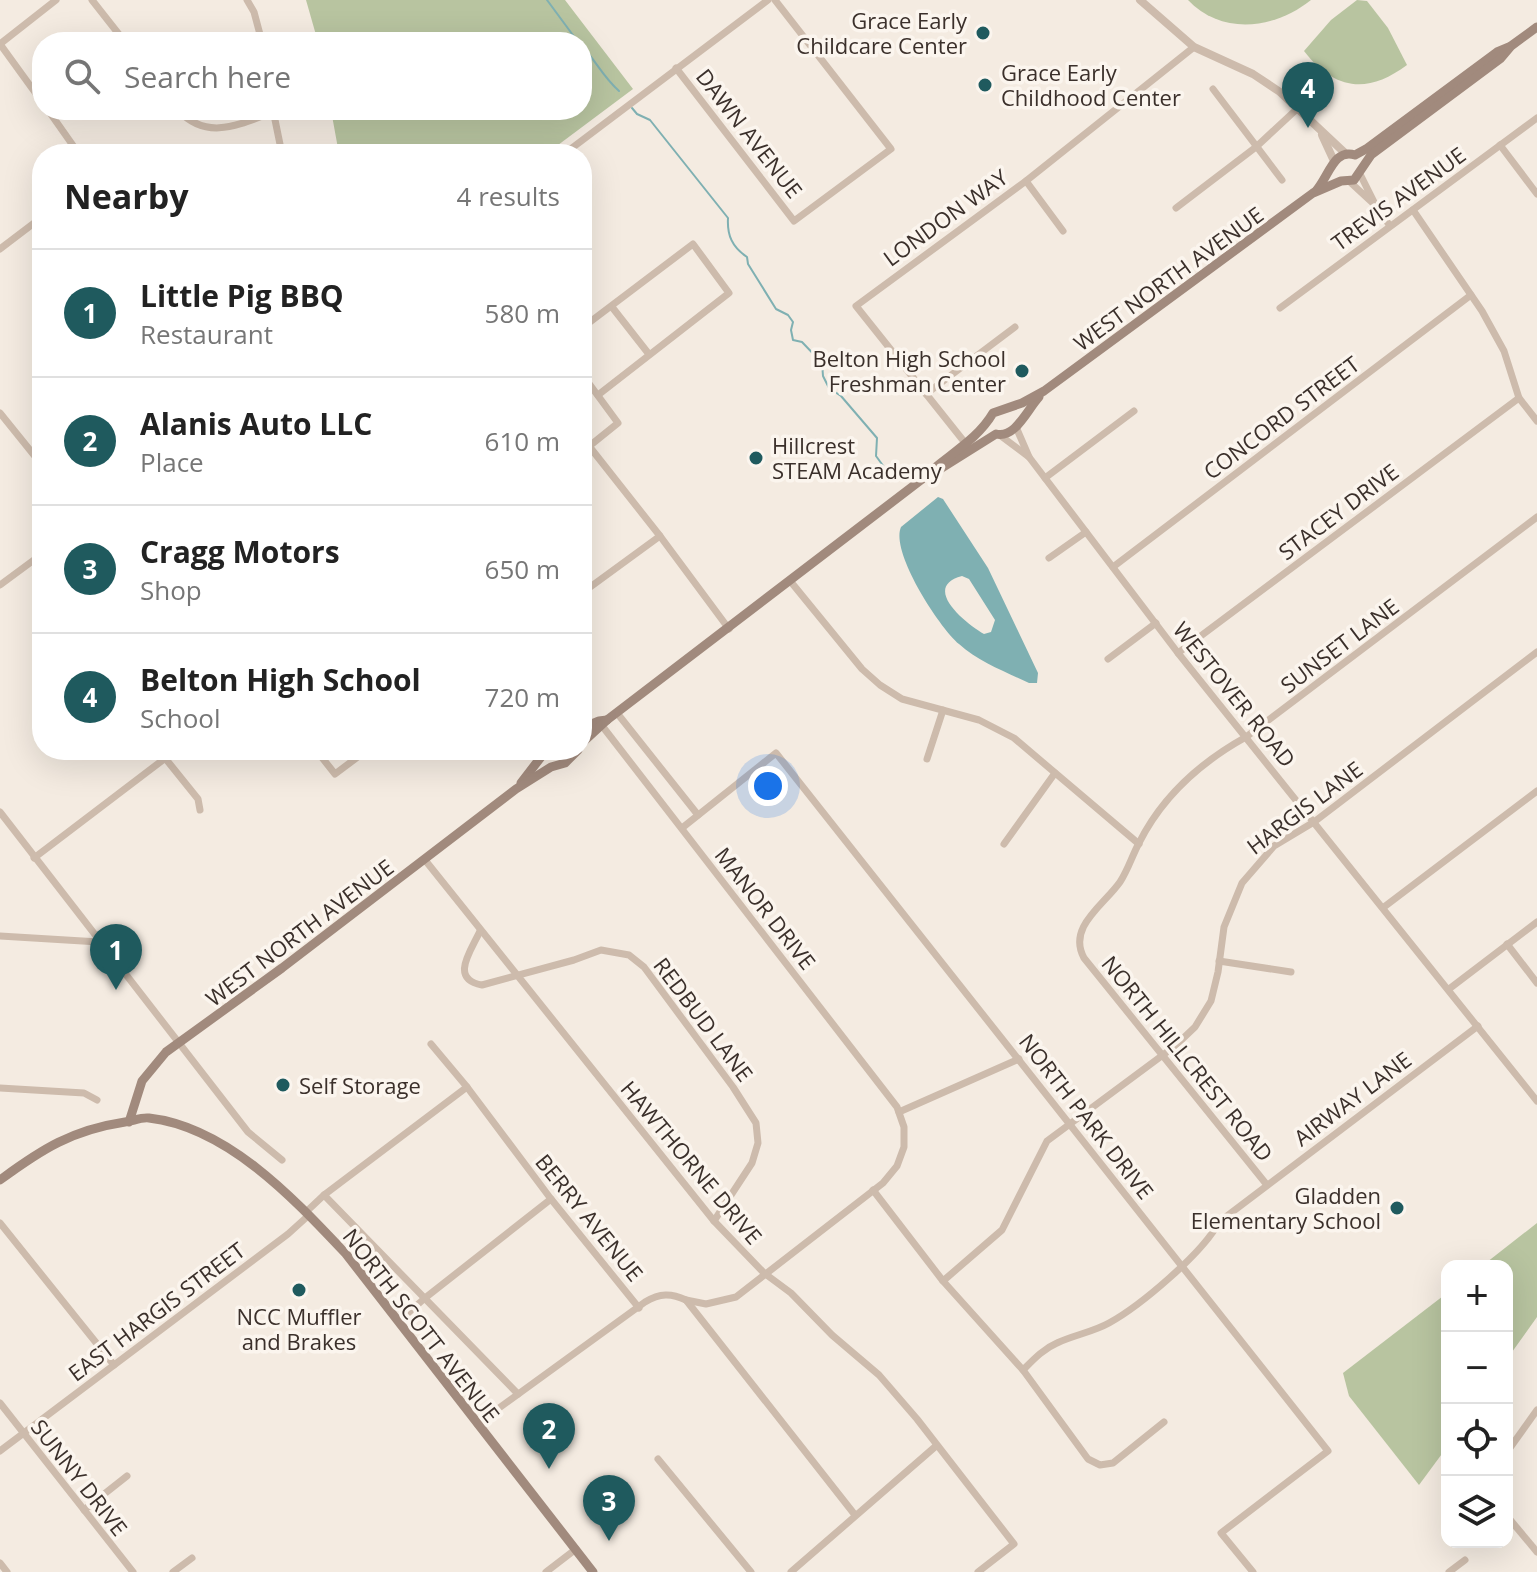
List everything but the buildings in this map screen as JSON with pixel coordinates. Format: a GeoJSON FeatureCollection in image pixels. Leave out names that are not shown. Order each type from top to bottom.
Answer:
{"type":"FeatureCollection","features":[{"type":"Feature","properties":{"kind":"main road","name":"WEST NORTH AVENUE"},"geometry":{"type":"LineString","coordinates":[[1313,193],[1334,164],[1390,133],[1497,52],[1537,27]]}},
{"type":"Feature","properties":{"kind":"main road","name":"WEST NORTH AVENUE"},"geometry":{"type":"LineString","coordinates":[[592,735],[966,444],[983,430],[997,410],[1044,391],[1313,193],[1346,181],[1361,170],[1371,155],[1500,59],[1511,46]]}},
{"type":"Feature","properties":{"kind":"main road"},"geometry":{"type":"LineString","coordinates":[[1350,154],[1361,170]]}},
{"type":"Feature","properties":{"kind":"main road"},"geometry":{"type":"LineString","coordinates":[[1334,164],[1335,175],[1346,181]]}},
{"type":"Feature","properties":{"kind":"main road","name":"WEST NORTH AVENUE"},"geometry":{"type":"LineString","coordinates":[[921,480],[998,435],[1008,435],[1044,391]]}},
{"type":"Feature","properties":{"kind":"main road"},"geometry":{"type":"LineString","coordinates":[[1005,409],[1015,418],[1016,427]]}},
{"type":"Feature","properties":{"kind":"main road"},"geometry":{"type":"LineString","coordinates":[[989,420],[990,428],[998,435]]}},
{"type":"Feature","properties":{"kind":"main road","name":"WEST NORTH AVENUE"},"geometry":{"type":"LineString","coordinates":[[592,724],[599,721],[605,724]]}},
{"type":"Feature","properties":{"kind":"main road","name":"WEST NORTH AVENUE"},"geometry":{"type":"LineString","coordinates":[[516,789],[536,760]]}},
{"type":"Feature","properties":{"kind":"main road","name":"WEST NORTH AVENUE"},"geometry":{"type":"LineString","coordinates":[[546,760],[551,767]]}},
{"type":"Feature","properties":{"kind":"main road","name":"WEST NORTH AVENUE"},"geometry":{"type":"LineString","coordinates":[[129,1122],[134,1100],[149,1071],[166,1052],[516,789],[568,760]]}},
{"type":"Feature","properties":{"kind":"main road","name":"NORTH SCOTT AVENUE"},"geometry":{"type":"LineString","coordinates":[[0,1180],[37,1153],[66,1137],[99,1126],[145,1118],[185,1128],[221,1143],[255,1166],[346,1254],[593,1572]]}},
{"type":"Feature","properties":{"kind":"street"},"geometry":{"type":"LineString","coordinates":[[32,88],[0,44],[56,0]]}},
{"type":"Feature","properties":{"kind":"street"},"geometry":{"type":"LineString","coordinates":[[92,0],[117,32]]}},
{"type":"Feature","properties":{"kind":"street"},"geometry":{"type":"LineString","coordinates":[[247,0],[259,32]]}},
{"type":"Feature","properties":{"kind":"street"},"geometry":{"type":"LineString","coordinates":[[577,144],[768,0]]}},
{"type":"Feature","properties":{"kind":"street","name":"DAWN AVENUE"},"geometry":{"type":"LineString","coordinates":[[676,68],[794,221],[891,149],[775,0]]}},
{"type":"Feature","properties":{"kind":"street"},"geometry":{"type":"LineString","coordinates":[[1140,0],[1194,47],[1253,74],[1298,108],[1320,131],[1350,154]]}},
{"type":"Feature","properties":{"kind":"street","name":"LONDON WAY"},"geometry":{"type":"LineString","coordinates":[[966,444],[856,306],[1026,181],[1194,47]]}},
{"type":"Feature","properties":{"kind":"street"},"geometry":{"type":"LineString","coordinates":[[1213,89],[1282,180]]}},
{"type":"Feature","properties":{"kind":"street"},"geometry":{"type":"LineString","coordinates":[[1176,208],[1256,147],[1298,108]]}},
{"type":"Feature","properties":{"kind":"street","name":"TREVIS AVENUE"},"geometry":{"type":"LineString","coordinates":[[1280,308],[1537,118]]}},
{"type":"Feature","properties":{"kind":"street"},"geometry":{"type":"LineString","coordinates":[[55,120],[72,144]]}},
{"type":"Feature","properties":{"kind":"street"},"geometry":{"type":"LineString","coordinates":[[188,120],[207,128],[249,120]]}},
{"type":"Feature","properties":{"kind":"street"},"geometry":{"type":"LineString","coordinates":[[275,120],[280,144]]}},
{"type":"Feature","properties":{"kind":"street"},"geometry":{"type":"LineString","coordinates":[[1320,131],[1334,164]]}},
{"type":"Feature","properties":{"kind":"street"},"geometry":{"type":"LineString","coordinates":[[1500,145],[1537,194]]}},
{"type":"Feature","properties":{"kind":"street"},"geometry":{"type":"LineString","coordinates":[[1361,170],[1376,206],[1390,226]]}},
{"type":"Feature","properties":{"kind":"street"},"geometry":{"type":"LineString","coordinates":[[1026,181],[1063,231]]}},
{"type":"Feature","properties":{"kind":"street"},"geometry":{"type":"LineString","coordinates":[[1346,181],[1376,206]]}},
{"type":"Feature","properties":{"kind":"street"},"geometry":{"type":"LineString","coordinates":[[1413,210],[1471,295],[1504,351],[1519,398],[1537,421]]}},
{"type":"Feature","properties":{"kind":"street"},"geometry":{"type":"LineString","coordinates":[[0,249],[32,225]]}},
{"type":"Feature","properties":{"kind":"street"},"geometry":{"type":"LineString","coordinates":[[592,321],[693,244],[729,293],[648,353],[598,395]]}},
{"type":"Feature","properties":{"kind":"street","name":"CONCORD STREET"},"geometry":{"type":"LineString","coordinates":[[1113,567],[1471,295]]}},
{"type":"Feature","properties":{"kind":"street"},"geometry":{"type":"LineString","coordinates":[[612,307],[648,353]]}},
{"type":"Feature","properties":{"kind":"street"},"geometry":{"type":"LineString","coordinates":[[926,394],[1015,327]]}},
{"type":"Feature","properties":{"kind":"street"},"geometry":{"type":"LineString","coordinates":[[592,387],[618,423],[592,443]]}},
{"type":"Feature","properties":{"kind":"street","name":"STACEY DRIVE"},"geometry":{"type":"LineString","coordinates":[[1178,653],[1519,398]]}},
{"type":"Feature","properties":{"kind":"street"},"geometry":{"type":"LineString","coordinates":[[1045,478],[1134,411]]}},
{"type":"Feature","properties":{"kind":"street"},"geometry":{"type":"LineString","coordinates":[[0,413],[32,453]]}},
{"type":"Feature","properties":{"kind":"street","name":"WESTOVER ROAD"},"geometry":{"type":"LineString","coordinates":[[1016,427],[1029,457],[1178,653],[1537,1101]]}},
{"type":"Feature","properties":{"kind":"street","name":"WESTOVER ROAD"},"geometry":{"type":"LineString","coordinates":[[998,435],[1029,457]]}},
{"type":"Feature","properties":{"kind":"street"},"geometry":{"type":"LineString","coordinates":[[592,457],[660,536],[729,629]]}},
{"type":"Feature","properties":{"kind":"street","name":"SUNSET LANE"},"geometry":{"type":"LineString","coordinates":[[1139,844],[1153,820],[1180,786],[1209,760],[1246,737],[1537,517]]}},
{"type":"Feature","properties":{"kind":"street"},"geometry":{"type":"LineString","coordinates":[[1049,558],[1086,532]]}},
{"type":"Feature","properties":{"kind":"street"},"geometry":{"type":"LineString","coordinates":[[592,586],[660,536]]}},
{"type":"Feature","properties":{"kind":"street"},"geometry":{"type":"LineString","coordinates":[[0,585],[32,561]]}},
{"type":"Feature","properties":{"kind":"street"},"geometry":{"type":"LineString","coordinates":[[791,582],[862,669],[880,685],[902,699],[979,720],[1005,733],[1027,747],[1139,844]]}},
{"type":"Feature","properties":{"kind":"street"},"geometry":{"type":"LineString","coordinates":[[1108,659],[1156,623]]}},
{"type":"Feature","properties":{"kind":"street","name":"HARGIS LANE"},"geometry":{"type":"LineString","coordinates":[[943,1281],[1002,1230],[1040,1151],[1055,1133],[1185,1038],[1204,1014],[1215,987],[1227,914],[1242,883],[1274,846],[1314,822],[1537,652]]}},
{"type":"Feature","properties":{"kind":"street"},"geometry":{"type":"LineString","coordinates":[[927,759],[943,710]]}},
{"type":"Feature","properties":{"kind":"street"},"geometry":{"type":"LineString","coordinates":[[617,713],[698,815]]}},
{"type":"Feature","properties":{"kind":"street","name":"MANOR DRIVE"},"geometry":{"type":"LineString","coordinates":[[605,724],[899,1112]]}},
{"type":"Feature","properties":{"kind":"street","name":"NORTH PARK DRIVE"},"geometry":{"type":"LineString","coordinates":[[682,828],[776,753],[1328,1451],[1221,1533],[1253,1572]]}},
{"type":"Feature","properties":{"kind":"street"},"geometry":{"type":"LineString","coordinates":[[34,858],[162,760]]}},
{"type":"Feature","properties":{"kind":"street"},"geometry":{"type":"LineString","coordinates":[[167,760],[198,799],[200,810]]}},
{"type":"Feature","properties":{"kind":"street"},"geometry":{"type":"LineString","coordinates":[[324,760],[335,774],[354,760]]}},
{"type":"Feature","properties":{"kind":"street"},"geometry":{"type":"LineString","coordinates":[[1004,844],[1055,773]]}},
{"type":"Feature","properties":{"kind":"street"},"geometry":{"type":"LineString","coordinates":[[1384,907],[1537,791]]}},
{"type":"Feature","properties":{"kind":"street"},"geometry":{"type":"LineString","coordinates":[[0,812],[248,1132],[282,1160]]}},
{"type":"Feature","properties":{"kind":"street","name":"NORTH HILLCREST ROAD"},"geometry":{"type":"LineString","coordinates":[[1139,844],[1111,895],[1081,929],[1078,944],[1084,958],[1267,1185]]}},
{"type":"Feature","properties":{"kind":"street","name":"HAWTHORNE DRIVE"},"geometry":{"type":"LineString","coordinates":[[425,860],[714,1221],[764,1273],[791,1293],[832,1335],[879,1375],[917,1419],[1014,1544],[978,1572]]}},
{"type":"Feature","properties":{"kind":"street"},"geometry":{"type":"LineString","coordinates":[[1449,989],[1537,922]]}},
{"type":"Feature","properties":{"kind":"street","name":"REDBUD LANE"},"geometry":{"type":"LineString","coordinates":[[480,931],[462,968],[465,978],[472,983],[482,985],[601,950],[629,955],[644,967],[756,1123],[758,1143],[752,1163],[714,1221]]}},
{"type":"Feature","properties":{"kind":"street"},"geometry":{"type":"LineString","coordinates":[[0,936],[99,942]]}},
{"type":"Feature","properties":{"kind":"street"},"geometry":{"type":"LineString","coordinates":[[1507,944],[1537,983]]}},
{"type":"Feature","properties":{"kind":"street"},"geometry":{"type":"LineString","coordinates":[[1219,961],[1291,972]]}},
{"type":"Feature","properties":{"kind":"street","name":"AIRWAY LANE"},"geometry":{"type":"LineString","coordinates":[[1023,1370],[1057,1343],[1094,1330],[1123,1314],[1204,1246],[1219,1222],[1478,1026]]}},
{"type":"Feature","properties":{"kind":"street","name":"BERRY AVENUE"},"geometry":{"type":"LineString","coordinates":[[431,1044],[639,1308],[661,1295],[686,1300]]}},
{"type":"Feature","properties":{"kind":"street"},"geometry":{"type":"LineString","coordinates":[[686,1300],[706,1304],[727,1301],[745,1292],[764,1273],[891,1176],[901,1156],[905,1138],[899,1112],[1019,1059]]}},
{"type":"Feature","properties":{"kind":"street","name":"EAST HARGIS STREET"},"geometry":{"type":"LineString","coordinates":[[0,1451],[288,1234],[324,1195],[467,1087]]}},
{"type":"Feature","properties":{"kind":"street"},"geometry":{"type":"LineString","coordinates":[[0,1088],[84,1093],[97,1100]]}},
{"type":"Feature","properties":{"kind":"street"},"geometry":{"type":"LineString","coordinates":[[873,1190],[943,1281],[1023,1370],[1093,1463],[1106,1465],[1121,1457],[1164,1422]]}},
{"type":"Feature","properties":{"kind":"street"},"geometry":{"type":"LineString","coordinates":[[324,1195],[518,1394]]}},
{"type":"Feature","properties":{"kind":"street"},"geometry":{"type":"LineString","coordinates":[[399,1321],[551,1199]]}},
{"type":"Feature","properties":{"kind":"street"},"geometry":{"type":"LineString","coordinates":[[0,1223],[114,1365]]}},
{"type":"Feature","properties":{"kind":"street"},"geometry":{"type":"LineString","coordinates":[[686,1300],[855,1515]]}},
{"type":"Feature","properties":{"kind":"street"},"geometry":{"type":"LineString","coordinates":[[477,1424],[639,1308]]}},
{"type":"Feature","properties":{"kind":"street","name":"SUNNY DRIVE"},"geometry":{"type":"LineString","coordinates":[[0,1403],[133,1572]]}},
{"type":"Feature","properties":{"kind":"street"},"geometry":{"type":"LineString","coordinates":[[1513,1444],[1537,1410]]}},
{"type":"Feature","properties":{"kind":"street"},"geometry":{"type":"LineString","coordinates":[[791,1572],[936,1446]]}},
{"type":"Feature","properties":{"kind":"street"},"geometry":{"type":"LineString","coordinates":[[658,1459],[751,1572]]}},
{"type":"Feature","properties":{"kind":"street"},"geometry":{"type":"LineString","coordinates":[[84,1510],[127,1476]]}},
{"type":"Feature","properties":{"kind":"street"},"geometry":{"type":"LineString","coordinates":[[1513,1523],[1537,1552]]}},
{"type":"Feature","properties":{"kind":"street"},"geometry":{"type":"LineString","coordinates":[[546,1572],[576,1549]]}},
{"type":"Feature","properties":{"kind":"street"},"geometry":{"type":"LineString","coordinates":[[173,1572],[192,1558]]}},
{"type":"Feature","properties":{"kind":"street"},"geometry":{"type":"LineString","coordinates":[[1449,1572],[1465,1560]]}},
{"type":"Feature","properties":{"kind":"green space"},"geometry":{"type":"Polygon","coordinates":[[[306,0],[565,0],[589,32],[315,32],[306,0]]]}},
{"type":"Feature","properties":{"kind":"green space"},"geometry":{"type":"Polygon","coordinates":[[[1188,0],[1311,0],[1281,17],[1249,24],[1216,19],[1188,0]]]}},
{"type":"Feature","properties":{"kind":"green space"},"geometry":{"type":"Polygon","coordinates":[[[1357,0],[1367,1],[1388,28],[1407,65],[1379,81],[1365,84],[1340,81],[1304,51],[1331,20],[1357,0]]]}},
{"type":"Feature","properties":{"kind":"green space"},"geometry":{"type":"Polygon","coordinates":[[[592,35],[633,89],[592,120],[592,35]]]}},
{"type":"Feature","properties":{"kind":"green space"},"geometry":{"type":"Polygon","coordinates":[[[333,120],[592,120],[559,144],[337,144],[333,120]]]}},
{"type":"Feature","properties":{"kind":"green space"},"geometry":{"type":"Polygon","coordinates":[[[1537,1223],[1537,1317],[1513,1351],[1513,1260],[1490,1260],[1537,1223]]]}},
{"type":"Feature","properties":{"kind":"green space"},"geometry":{"type":"Polygon","coordinates":[[[1441,1298],[1441,1455],[1419,1485],[1349,1396],[1343,1373],[1441,1298]]]}},
{"type":"Feature","properties":{"kind":"water"},"geometry":{"type":"Polygon","coordinates":[[[938,497],[943,499],[988,568],[1038,673],[1037,683],[1029,683],[984,661],[950,635],[909,571],[900,539],[901,527],[938,497]],[[962,576],[950,581],[945,588],[946,596],[950,605],[967,622],[984,634],[991,632],[995,620],[969,579],[962,576]]]}},
{"type":"Feature","properties":{"kind":"waterway"},"geometry":{"type":"LineString","coordinates":[[547,0],[571,32]]}},
{"type":"Feature","properties":{"kind":"waterway"},"geometry":{"type":"LineString","coordinates":[[592,59],[619,91]]}},
{"type":"Feature","properties":{"kind":"waterway"},"geometry":{"type":"LineString","coordinates":[[632,108],[650,120],[728,218],[728,230],[734,245],[747,257],[748,264],[776,309],[788,315],[793,322],[793,340],[802,342],[822,363],[823,376],[829,388],[841,396],[877,438],[876,456],[892,478]]}},
{"type":"Feature","properties":{"kind":"place","name":"Grace Early Childcare Center"},"geometry":{"type":"Point","coordinates":[983,33]}},
{"type":"Feature","properties":{"kind":"place","name":"Grace Early Childhood Center"},"geometry":{"type":"Point","coordinates":[985,85]}},
{"type":"Feature","properties":{"kind":"place","name":"Belton High School"},"geometry":{"type":"Point","coordinates":[1308,128]}},
{"type":"Feature","properties":{"kind":"place","name":"Belton High School Freshman Center"},"geometry":{"type":"Point","coordinates":[1022,371]}},
{"type":"Feature","properties":{"kind":"place","name":"Hillcrest STEAM Academy"},"geometry":{"type":"Point","coordinates":[756,458]}},
{"type":"Feature","properties":{"kind":"place","name":"Little Pig BBQ"},"geometry":{"type":"Point","coordinates":[116,990]}},
{"type":"Feature","properties":{"kind":"place","name":"Self Storage"},"geometry":{"type":"Point","coordinates":[283,1085]}},
{"type":"Feature","properties":{"kind":"place","name":"Gladden Elementary School"},"geometry":{"type":"Point","coordinates":[1397,1208]}},
{"type":"Feature","properties":{"kind":"place","name":"NCC Muffler and Brakes"},"geometry":{"type":"Point","coordinates":[299,1290]}},
{"type":"Feature","properties":{"kind":"place","name":"Alanis Auto LLC"},"geometry":{"type":"Point","coordinates":[549,1469]}},
{"type":"Feature","properties":{"kind":"place","name":"Cragg Motors"},"geometry":{"type":"Point","coordinates":[609,1541]}}]}
